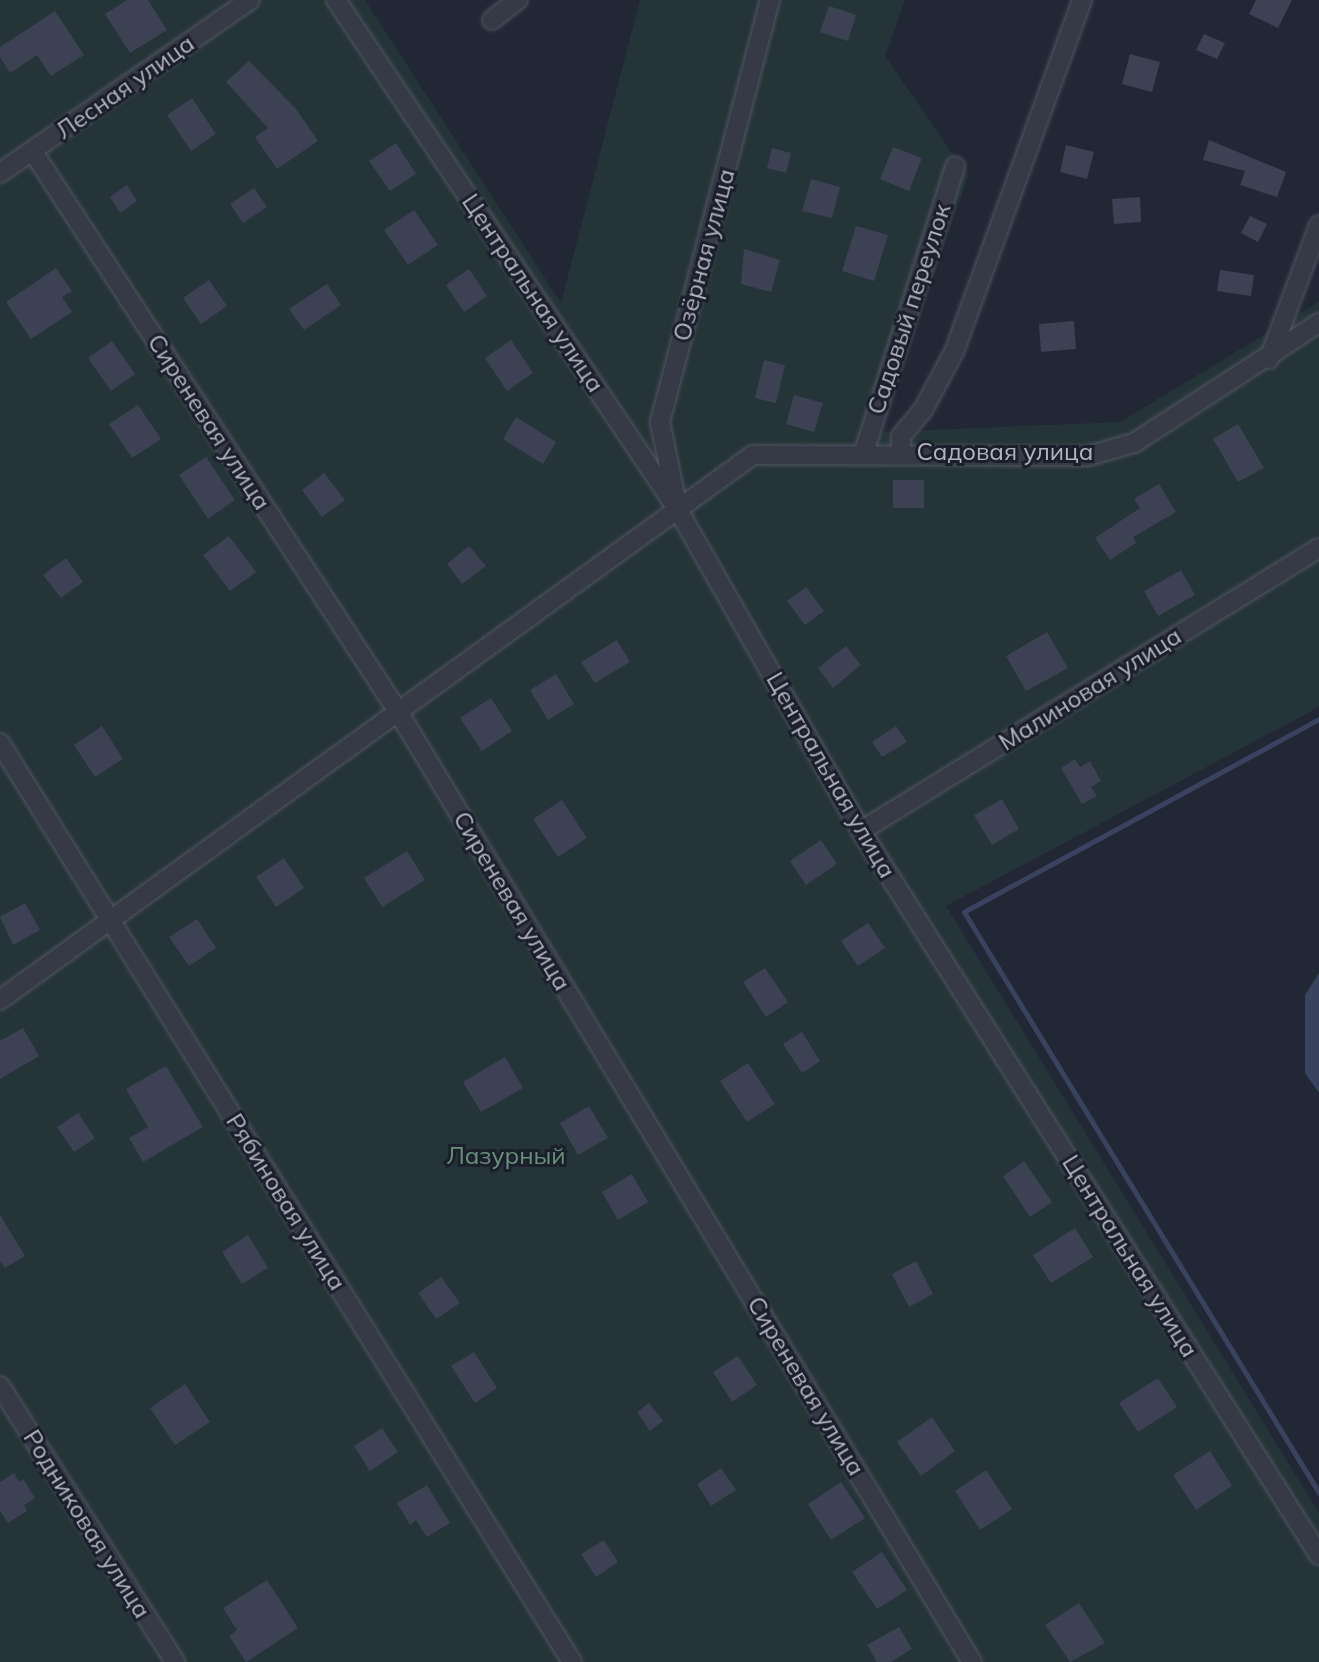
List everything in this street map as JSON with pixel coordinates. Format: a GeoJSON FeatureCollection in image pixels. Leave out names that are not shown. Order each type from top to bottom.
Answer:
{"type":"FeatureCollection","features":[{"type":"Feature","properties":{"kind":"street","name":"Лесная улица"},"geometry":{"type":"LineString","coordinates":[[0,173],[250,0]]}},
{"type":"Feature","properties":{"kind":"street","name":"Центральная улица"},"geometry":{"type":"LineString","coordinates":[[336,0],[678,510],[861,831],[1319,1555]]}},
{"type":"Feature","properties":{"kind":"street"},"geometry":{"type":"LineString","coordinates":[[492,20],[518,0]]}},
{"type":"Feature","properties":{"kind":"street","name":"Озёрная улица"},"geometry":{"type":"LineString","coordinates":[[678,510],[660,422],[770,0]]}},
{"type":"Feature","properties":{"kind":"street"},"geometry":{"type":"LineString","coordinates":[[901,453],[901,436],[923,410],[954,352],[1082,0]]}},
{"type":"Feature","properties":{"kind":"street","name":"Сиреневая улица"},"geometry":{"type":"LineString","coordinates":[[33,152],[397,710],[972,1662]]}},
{"type":"Feature","properties":{"kind":"street","name":"Садовый переулок"},"geometry":{"type":"LineString","coordinates":[[864,452],[955,166]]}},
{"type":"Feature","properties":{"kind":"street"},"geometry":{"type":"LineString","coordinates":[[1269,359],[1319,225]]}},
{"type":"Feature","properties":{"kind":"street","name":"Садовая улица"},"geometry":{"type":"LineString","coordinates":[[0,1000],[112,922],[397,710],[753,455],[864,452],[1088,456],[1134,443],[1269,359],[1319,323]]}},
{"type":"Feature","properties":{"kind":"street","name":"Малиновая улица"},"geometry":{"type":"LineString","coordinates":[[861,831],[1319,548]]}},
{"type":"Feature","properties":{"kind":"street","name":"Рябиновая улица"},"geometry":{"type":"LineString","coordinates":[[0,743],[572,1662]]}},
{"type":"Feature","properties":{"kind":"street","name":"Родниковая улица"},"geometry":{"type":"LineString","coordinates":[[0,1386],[174,1662]]}},
{"type":"Feature","properties":{"kind":"green space","name":"Лазурный"},"geometry":{"type":"Polygon","coordinates":[[[0,0],[365,0],[561,303],[640,0],[905,0],[885,56],[968,176],[879,432],[1120,422],[1319,302],[1319,707],[946,906],[1319,1513],[1319,1662],[0,1662],[0,0]]]}},
{"type":"Feature","properties":{"kind":"water"},"geometry":{"type":"Polygon","coordinates":[[[1319,973],[1319,1093],[1305,1073],[1305,995],[1319,973]]]}},
{"type":"Feature","properties":{"kind":"building"},"geometry":{"type":"Polygon","coordinates":[[[127,0],[148,0],[167,30],[130,53],[105,14],[127,0]]]}},
{"type":"Feature","properties":{"kind":"building"},"geometry":{"type":"Polygon","coordinates":[[[1256,0],[1292,0],[1278,28],[1249,14],[1256,0]]]}},
{"type":"Feature","properties":{"kind":"building"},"geometry":{"type":"Polygon","coordinates":[[[829,6],[856,15],[848,41],[820,32],[829,6]]]}},
{"type":"Feature","properties":{"kind":"building"},"geometry":{"type":"Polygon","coordinates":[[[55,11],[84,55],[51,76],[37,55],[10,73],[0,57],[0,47],[55,11]]]}},
{"type":"Feature","properties":{"kind":"building"},"geometry":{"type":"Polygon","coordinates":[[[1204,34],[1225,43],[1217,59],[1196,50],[1204,34]]]}},
{"type":"Feature","properties":{"kind":"building"},"geometry":{"type":"Polygon","coordinates":[[[1130,54],[1160,62],[1152,92],[1122,84],[1130,54]]]}},
{"type":"Feature","properties":{"kind":"building"},"geometry":{"type":"Polygon","coordinates":[[[249,61],[296,109],[318,141],[277,169],[255,137],[268,128],[226,82],[249,61]]]}},
{"type":"Feature","properties":{"kind":"building"},"geometry":{"type":"Polygon","coordinates":[[[192,98],[216,134],[191,151],[167,115],[192,98]]]}},
{"type":"Feature","properties":{"kind":"building"},"geometry":{"type":"Polygon","coordinates":[[[1209,140],[1286,172],[1277,197],[1240,185],[1245,171],[1203,160],[1209,140]]]}},
{"type":"Feature","properties":{"kind":"building"},"geometry":{"type":"Polygon","coordinates":[[[396,143],[416,174],[390,191],[369,161],[396,143]]]}},
{"type":"Feature","properties":{"kind":"building"},"geometry":{"type":"Polygon","coordinates":[[[1066,145],[1094,152],[1087,179],[1060,172],[1066,145]]]}},
{"type":"Feature","properties":{"kind":"building"},"geometry":{"type":"Polygon","coordinates":[[[893,147],[922,158],[909,191],[880,179],[893,147]]]}},
{"type":"Feature","properties":{"kind":"building"},"geometry":{"type":"Polygon","coordinates":[[[772,148],[791,153],[786,173],[767,168],[772,148]]]}},
{"type":"Feature","properties":{"kind":"building"},"geometry":{"type":"Polygon","coordinates":[[[811,179],[840,187],[832,218],[802,211],[811,179]]]}},
{"type":"Feature","properties":{"kind":"building"},"geometry":{"type":"Polygon","coordinates":[[[127,185],[137,201],[120,213],[110,197],[127,185]]]}},
{"type":"Feature","properties":{"kind":"building"},"geometry":{"type":"Polygon","coordinates":[[[254,188],[267,207],[243,223],[230,204],[254,188]]]}},
{"type":"Feature","properties":{"kind":"building"},"geometry":{"type":"Polygon","coordinates":[[[1140,197],[1141,222],[1114,224],[1112,199],[1140,197]]]}},
{"type":"Feature","properties":{"kind":"building"},"geometry":{"type":"Polygon","coordinates":[[[414,210],[438,245],[408,265],[384,230],[414,210]]]}},
{"type":"Feature","properties":{"kind":"building"},"geometry":{"type":"Polygon","coordinates":[[[1250,216],[1267,224],[1258,242],[1241,233],[1250,216]]]}},
{"type":"Feature","properties":{"kind":"building"},"geometry":{"type":"Polygon","coordinates":[[[856,226],[888,235],[874,281],[842,271],[856,226]]]}},
{"type":"Feature","properties":{"kind":"building"},"geometry":{"type":"Polygon","coordinates":[[[744,249],[780,260],[771,292],[741,284],[744,249]]]}},
{"type":"Feature","properties":{"kind":"building"},"geometry":{"type":"Polygon","coordinates":[[[56,268],[72,291],[62,297],[72,312],[31,339],[6,302],[56,268]]]}},
{"type":"Feature","properties":{"kind":"building"},"geometry":{"type":"Polygon","coordinates":[[[469,269],[487,296],[464,312],[446,285],[469,269]]]}},
{"type":"Feature","properties":{"kind":"building"},"geometry":{"type":"Polygon","coordinates":[[[1220,270],[1254,275],[1251,296],[1217,291],[1220,270]]]}},
{"type":"Feature","properties":{"kind":"building"},"geometry":{"type":"Polygon","coordinates":[[[209,280],[227,306],[201,324],[183,298],[209,280]]]}},
{"type":"Feature","properties":{"kind":"building"},"geometry":{"type":"Polygon","coordinates":[[[327,284],[341,305],[304,330],[289,309],[327,284]]]}},
{"type":"Feature","properties":{"kind":"building"},"geometry":{"type":"Polygon","coordinates":[[[1074,321],[1076,349],[1041,352],[1039,324],[1074,321]]]}},
{"type":"Feature","properties":{"kind":"building"},"geometry":{"type":"Polygon","coordinates":[[[511,340],[533,373],[507,391],[485,358],[511,340]]]}},
{"type":"Feature","properties":{"kind":"building"},"geometry":{"type":"Polygon","coordinates":[[[112,341],[135,374],[111,391],[88,358],[112,341]]]}},
{"type":"Feature","properties":{"kind":"building"},"geometry":{"type":"Polygon","coordinates":[[[764,360],[785,365],[776,403],[755,398],[764,360]]]}},
{"type":"Feature","properties":{"kind":"building"},"geometry":{"type":"Polygon","coordinates":[[[794,395],[823,403],[814,432],[786,424],[794,395]]]}},
{"type":"Feature","properties":{"kind":"building"},"geometry":{"type":"Polygon","coordinates":[[[138,405],[161,439],[132,458],[109,424],[138,405]]]}},
{"type":"Feature","properties":{"kind":"building"},"geometry":{"type":"Polygon","coordinates":[[[516,417],[556,442],[543,464],[503,439],[516,417]]]}},
{"type":"Feature","properties":{"kind":"building"},"geometry":{"type":"Polygon","coordinates":[[[1238,424],[1264,468],[1238,482],[1213,439],[1238,424]]]}},
{"type":"Feature","properties":{"kind":"building"},"geometry":{"type":"Polygon","coordinates":[[[206,457],[235,500],[208,519],[179,475],[206,457]]]}},
{"type":"Feature","properties":{"kind":"building"},"geometry":{"type":"Polygon","coordinates":[[[324,473],[345,500],[322,517],[302,490],[324,473]]]}},
{"type":"Feature","properties":{"kind":"building"},"geometry":{"type":"Polygon","coordinates":[[[893,480],[924,480],[924,508],[893,508],[893,480]]]}},
{"type":"Feature","properties":{"kind":"building"},"geometry":{"type":"Polygon","coordinates":[[[1159,484],[1176,512],[1133,537],[1136,543],[1110,560],[1095,538],[1140,508],[1134,499],[1159,484]]]}},
{"type":"Feature","properties":{"kind":"building"},"geometry":{"type":"Polygon","coordinates":[[[229,536],[256,572],[230,591],[203,555],[229,536]]]}},
{"type":"Feature","properties":{"kind":"building"},"geometry":{"type":"Polygon","coordinates":[[[469,546],[486,566],[462,584],[447,564],[469,546]]]}},
{"type":"Feature","properties":{"kind":"building"},"geometry":{"type":"Polygon","coordinates":[[[66,558],[83,582],[61,598],[43,575],[66,558]]]}},
{"type":"Feature","properties":{"kind":"building"},"geometry":{"type":"Polygon","coordinates":[[[1181,570],[1195,595],[1158,616],[1144,591],[1181,570]]]}},
{"type":"Feature","properties":{"kind":"building"},"geometry":{"type":"Polygon","coordinates":[[[806,587],[824,611],[805,625],[787,601],[806,587]]]}},
{"type":"Feature","properties":{"kind":"building"},"geometry":{"type":"Polygon","coordinates":[[[1047,632],[1068,668],[1026,691],[1006,656],[1047,632]]]}},
{"type":"Feature","properties":{"kind":"building"},"geometry":{"type":"Polygon","coordinates":[[[617,640],[630,662],[595,683],[581,662],[617,640]]]}},
{"type":"Feature","properties":{"kind":"building"},"geometry":{"type":"Polygon","coordinates":[[[846,646],[861,665],[833,688],[818,668],[846,646]]]}},
{"type":"Feature","properties":{"kind":"building"},"geometry":{"type":"Polygon","coordinates":[[[556,674],[574,704],[548,720],[530,690],[556,674]]]}},
{"type":"Feature","properties":{"kind":"building"},"geometry":{"type":"Polygon","coordinates":[[[491,698],[512,731],[482,751],[460,718],[491,698]]]}},
{"type":"Feature","properties":{"kind":"building"},"geometry":{"type":"Polygon","coordinates":[[[102,726],[123,759],[95,777],[74,745],[102,726]]]}},
{"type":"Feature","properties":{"kind":"building"},"geometry":{"type":"Polygon","coordinates":[[[896,726],[907,742],[882,757],[872,742],[896,726]]]}},
{"type":"Feature","properties":{"kind":"building"},"geometry":{"type":"Polygon","coordinates":[[[1075,759],[1080,767],[1090,761],[1101,781],[1091,787],[1097,796],[1082,804],[1061,768],[1075,759]]]}},
{"type":"Feature","properties":{"kind":"building"},"geometry":{"type":"Polygon","coordinates":[[[1002,799],[1019,829],[992,845],[974,815],[1002,799]]]}},
{"type":"Feature","properties":{"kind":"building"},"geometry":{"type":"Polygon","coordinates":[[[562,800],[587,838],[558,857],[533,819],[562,800]]]}},
{"type":"Feature","properties":{"kind":"building"},"geometry":{"type":"Polygon","coordinates":[[[821,840],[837,864],[806,885],[790,861],[821,840]]]}},
{"type":"Feature","properties":{"kind":"building"},"geometry":{"type":"Polygon","coordinates":[[[407,851],[425,880],[382,907],[364,878],[407,851]]]}},
{"type":"Feature","properties":{"kind":"building"},"geometry":{"type":"Polygon","coordinates":[[[284,858],[304,888],[276,907],[256,877],[284,858]]]}},
{"type":"Feature","properties":{"kind":"building"},"geometry":{"type":"Polygon","coordinates":[[[25,903],[40,930],[13,945],[0,917],[25,903]]]}},
{"type":"Feature","properties":{"kind":"building"},"geometry":{"type":"Polygon","coordinates":[[[197,919],[216,948],[189,966],[169,937],[197,919]]]}},
{"type":"Feature","properties":{"kind":"building"},"geometry":{"type":"Polygon","coordinates":[[[868,923],[885,948],[858,966],[841,941],[868,923]]]}},
{"type":"Feature","properties":{"kind":"building"},"geometry":{"type":"Polygon","coordinates":[[[765,968],[788,1002],[766,1017],[743,982],[765,968]]]}},
{"type":"Feature","properties":{"kind":"building"},"geometry":{"type":"Polygon","coordinates":[[[23,1028],[39,1056],[0,1079],[0,1041],[23,1028]]]}},
{"type":"Feature","properties":{"kind":"building"},"geometry":{"type":"Polygon","coordinates":[[[802,1032],[820,1061],[802,1073],[783,1044],[802,1032]]]}},
{"type":"Feature","properties":{"kind":"building"},"geometry":{"type":"Polygon","coordinates":[[[505,1057],[523,1088],[481,1112],[463,1082],[505,1057]]]}},
{"type":"Feature","properties":{"kind":"building"},"geometry":{"type":"Polygon","coordinates":[[[748,1063],[775,1104],[747,1122],[720,1081],[748,1063]]]}},
{"type":"Feature","properties":{"kind":"building"},"geometry":{"type":"Polygon","coordinates":[[[166,1066],[203,1127],[143,1162],[129,1138],[148,1127],[126,1089],[166,1066]]]}},
{"type":"Feature","properties":{"kind":"building"},"geometry":{"type":"Polygon","coordinates":[[[589,1106],[608,1138],[578,1155],[560,1123],[589,1106]]]}},
{"type":"Feature","properties":{"kind":"building"},"geometry":{"type":"Polygon","coordinates":[[[78,1113],[95,1138],[74,1152],[57,1127],[78,1113]]]}},
{"type":"Feature","properties":{"kind":"building"},"geometry":{"type":"Polygon","coordinates":[[[1024,1161],[1052,1202],[1030,1217],[1003,1176],[1024,1161]]]}},
{"type":"Feature","properties":{"kind":"building"},"geometry":{"type":"Polygon","coordinates":[[[632,1174],[648,1202],[618,1220],[602,1192],[632,1174]]]}},
{"type":"Feature","properties":{"kind":"building"},"geometry":{"type":"Polygon","coordinates":[[[0,1215],[25,1256],[5,1268],[0,1261],[0,1215]]]}},
{"type":"Feature","properties":{"kind":"building"},"geometry":{"type":"Polygon","coordinates":[[[1075,1228],[1093,1257],[1051,1283],[1033,1255],[1075,1228]]]}},
{"type":"Feature","properties":{"kind":"building"},"geometry":{"type":"Polygon","coordinates":[[[248,1235],[268,1268],[242,1284],[222,1252],[248,1235]]]}},
{"type":"Feature","properties":{"kind":"building"},"geometry":{"type":"Polygon","coordinates":[[[916,1261],[933,1294],[909,1307],[892,1274],[916,1261]]]}},
{"type":"Feature","properties":{"kind":"building"},"geometry":{"type":"Polygon","coordinates":[[[441,1277],[460,1303],[436,1319],[418,1293],[441,1277]]]}},
{"type":"Feature","properties":{"kind":"building"},"geometry":{"type":"Polygon","coordinates":[[[474,1352],[497,1388],[475,1403],[451,1366],[474,1352]]]}},
{"type":"Feature","properties":{"kind":"building"},"geometry":{"type":"Polygon","coordinates":[[[738,1356],[757,1385],[732,1402],[713,1372],[738,1356]]]}},
{"type":"Feature","properties":{"kind":"building"},"geometry":{"type":"Polygon","coordinates":[[[1158,1378],[1177,1407],[1138,1432],[1119,1403],[1158,1378]]]}},
{"type":"Feature","properties":{"kind":"building"},"geometry":{"type":"Polygon","coordinates":[[[185,1384],[210,1422],[175,1445],[150,1408],[185,1384]]]}},
{"type":"Feature","properties":{"kind":"building"},"geometry":{"type":"Polygon","coordinates":[[[649,1403],[663,1421],[650,1431],[637,1412],[649,1403]]]}},
{"type":"Feature","properties":{"kind":"building"},"geometry":{"type":"Polygon","coordinates":[[[932,1417],[955,1451],[921,1476],[897,1442],[932,1417]]]}},
{"type":"Feature","properties":{"kind":"building"},"geometry":{"type":"Polygon","coordinates":[[[382,1428],[398,1452],[370,1471],[354,1446],[382,1428]]]}},
{"type":"Feature","properties":{"kind":"building"},"geometry":{"type":"Polygon","coordinates":[[[1210,1451],[1232,1486],[1196,1510],[1173,1475],[1210,1451]]]}},
{"type":"Feature","properties":{"kind":"building"},"geometry":{"type":"Polygon","coordinates":[[[721,1468],[736,1490],[711,1506],[697,1484],[721,1468]]]}},
{"type":"Feature","properties":{"kind":"building"},"geometry":{"type":"Polygon","coordinates":[[[986,1470],[1012,1509],[980,1530],[955,1491],[986,1470]]]}},
{"type":"Feature","properties":{"kind":"building"},"geometry":{"type":"Polygon","coordinates":[[[14,1473],[19,1482],[23,1479],[35,1498],[24,1505],[27,1511],[8,1523],[0,1511],[0,1482],[14,1473]]]}},
{"type":"Feature","properties":{"kind":"building"},"geometry":{"type":"Polygon","coordinates":[[[841,1482],[865,1518],[831,1540],[808,1504],[841,1482]]]}},
{"type":"Feature","properties":{"kind":"building"},"geometry":{"type":"Polygon","coordinates":[[[427,1485],[450,1523],[427,1537],[416,1520],[410,1525],[397,1503],[427,1485]]]}},
{"type":"Feature","properties":{"kind":"building"},"geometry":{"type":"Polygon","coordinates":[[[604,1540],[618,1562],[596,1577],[581,1554],[604,1540]]]}},
{"type":"Feature","properties":{"kind":"building"},"geometry":{"type":"Polygon","coordinates":[[[882,1552],[907,1590],[877,1609],[852,1572],[882,1552]]]}},
{"type":"Feature","properties":{"kind":"building"},"geometry":{"type":"Polygon","coordinates":[[[267,1580],[298,1628],[246,1662],[229,1636],[237,1630],[223,1608],[267,1580]]]}},
{"type":"Feature","properties":{"kind":"building"},"geometry":{"type":"Polygon","coordinates":[[[1079,1603],[1105,1643],[1070,1662],[1045,1625],[1079,1603]]]}},
{"type":"Feature","properties":{"kind":"building"},"geometry":{"type":"Polygon","coordinates":[[[899,1627],[912,1649],[891,1662],[877,1662],[867,1645],[899,1627]]]}},
{"type":"Feature","properties":{"kind":"waterway"},"geometry":{"type":"LineString","coordinates":[[1319,719],[964,912],[1319,1493]]}}]}
